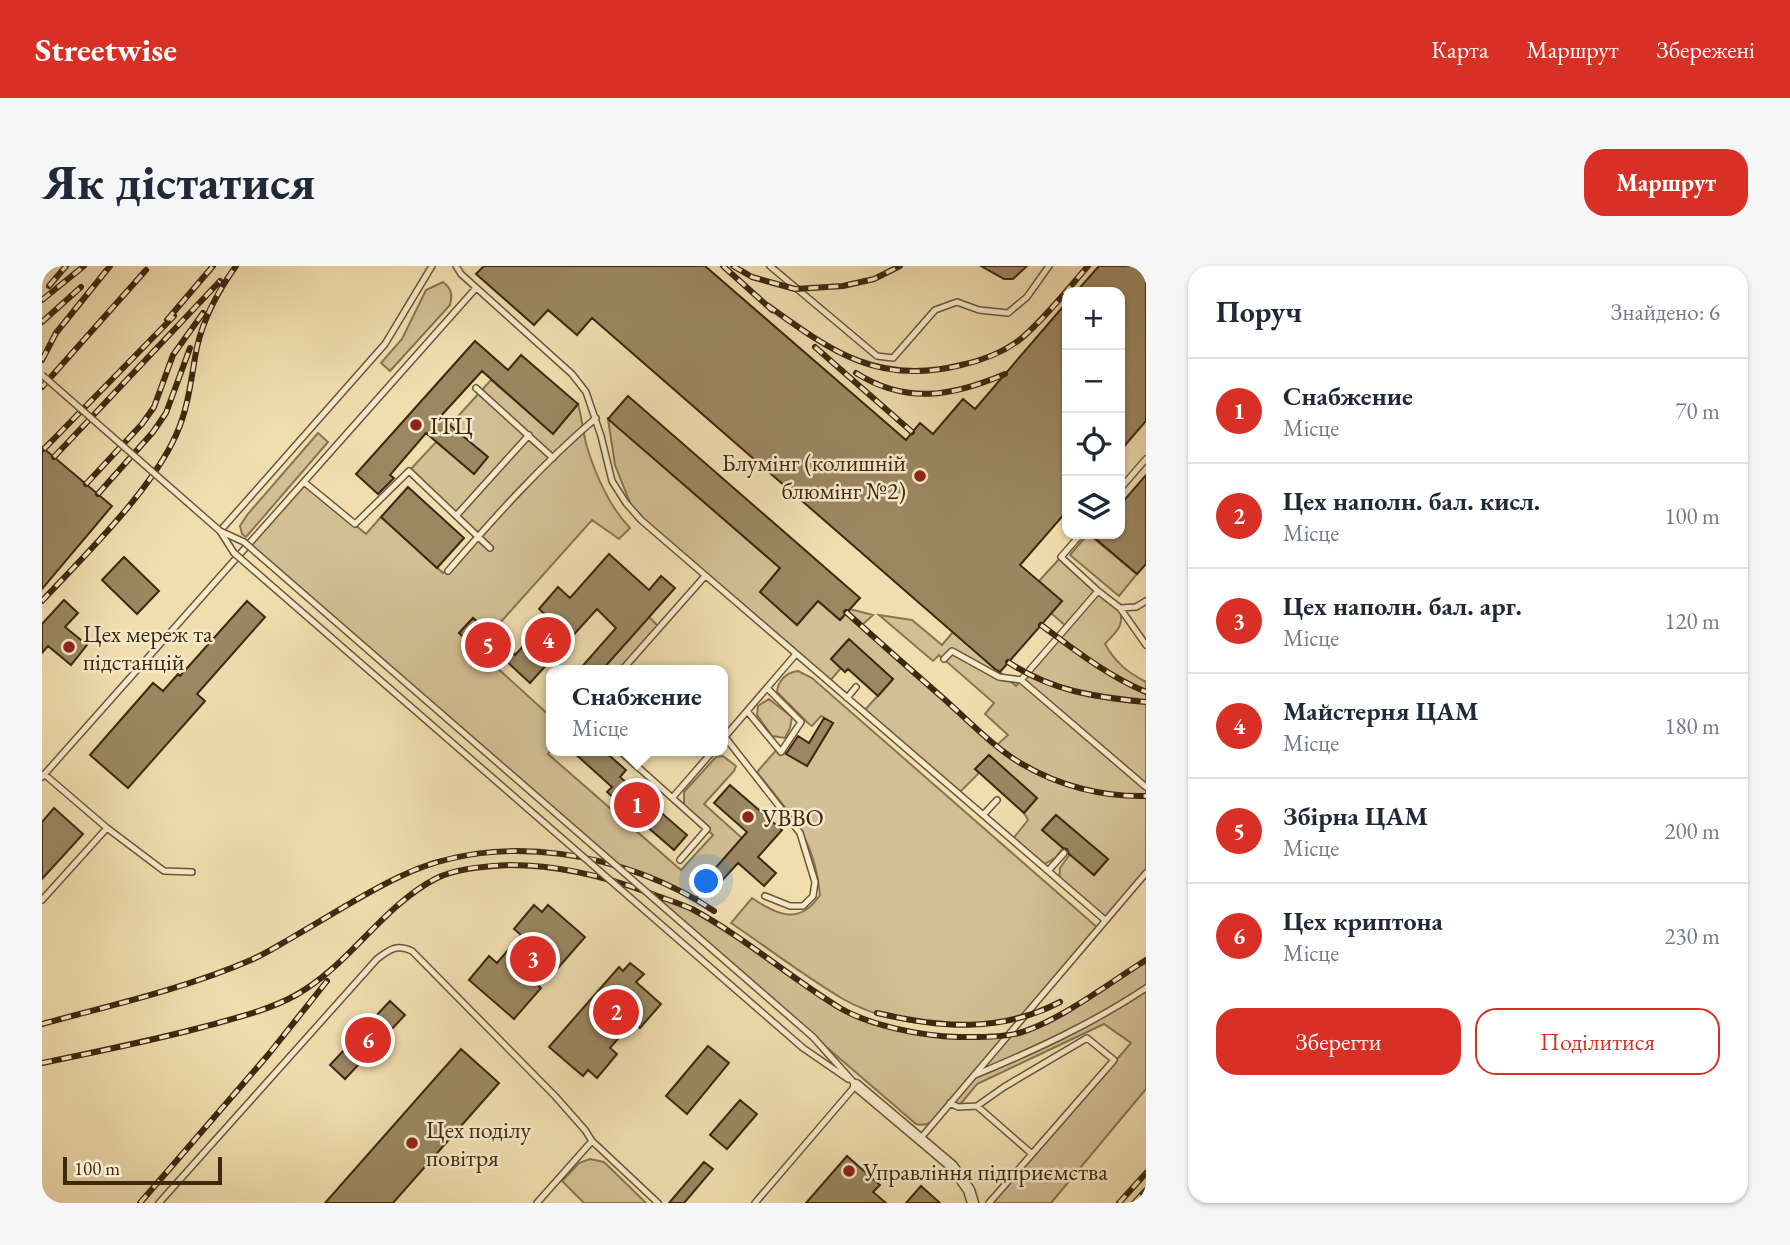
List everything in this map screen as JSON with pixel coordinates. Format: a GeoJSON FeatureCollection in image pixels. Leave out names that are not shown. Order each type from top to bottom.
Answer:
{"type":"FeatureCollection","features":[{"type":"Feature","properties":{"kind":"street"},"geometry":{"type":"LineString","coordinates":[[856,1085],[959,1173],[970,1190],[973,1203]]}},
{"type":"Feature","properties":{"kind":"lane"},"geometry":{"type":"LineString","coordinates":[[220,531],[385,344],[432,266]]}},
{"type":"Feature","properties":{"kind":"lane"},"geometry":{"type":"LineString","coordinates":[[456,266],[461,274],[572,374],[586,391],[596,418],[612,481],[641,520],[1105,920]]}},
{"type":"Feature","properties":{"kind":"lane"},"geometry":{"type":"LineString","coordinates":[[770,266],[877,356],[894,358],[935,310],[957,302],[979,310],[1008,313],[1027,297],[1049,266]]}},
{"type":"Feature","properties":{"kind":"lane"},"geometry":{"type":"LineString","coordinates":[[1045,273],[1056,266]]}},
{"type":"Feature","properties":{"kind":"lane"},"geometry":{"type":"LineString","coordinates":[[192,872],[164,871],[43,775],[477,288]]}},
{"type":"Feature","properties":{"kind":"lane"},"geometry":{"type":"LineString","coordinates":[[42,375],[220,531],[234,553],[803,1048],[856,1085]]}},
{"type":"Feature","properties":{"kind":"lane"},"geometry":{"type":"LineString","coordinates":[[382,380],[389,386]]}},
{"type":"Feature","properties":{"kind":"lane"},"geometry":{"type":"LineString","coordinates":[[476,388],[553,458]]}},
{"type":"Feature","properties":{"kind":"lane"},"geometry":{"type":"LineString","coordinates":[[448,571],[553,458],[596,418]]}},
{"type":"Feature","properties":{"kind":"lane"},"geometry":{"type":"LineString","coordinates":[[346,421],[353,427]]}},
{"type":"Feature","properties":{"kind":"lane"},"geometry":{"type":"LineString","coordinates":[[456,516],[528,435]]}},
{"type":"Feature","properties":{"kind":"lane"},"geometry":{"type":"LineString","coordinates":[[1125,483],[1146,459]]}},
{"type":"Feature","properties":{"kind":"lane"},"geometry":{"type":"LineString","coordinates":[[304,482],[355,524],[409,471],[490,548]]}},
{"type":"Feature","properties":{"kind":"lane"},"geometry":{"type":"LineString","coordinates":[[220,531],[244,542],[813,1037],[856,1085]]}},
{"type":"Feature","properties":{"kind":"lane"},"geometry":{"type":"LineString","coordinates":[[1077,539],[1061,557],[1120,608],[1146,645]]}},
{"type":"Feature","properties":{"kind":"lane"},"geometry":{"type":"LineString","coordinates":[[626,665],[705,576]]}},
{"type":"Feature","properties":{"kind":"lane"},"geometry":{"type":"LineString","coordinates":[[1021,680],[1098,591]]}},
{"type":"Feature","properties":{"kind":"lane"},"geometry":{"type":"LineString","coordinates":[[1120,608],[1136,607],[1146,601]]}},
{"type":"Feature","properties":{"kind":"lane"},"geometry":{"type":"LineString","coordinates":[[944,659],[952,651],[999,677],[1021,680],[1146,787]]}},
{"type":"Feature","properties":{"kind":"lane"},"geometry":{"type":"LineString","coordinates":[[728,733],[796,654]]}},
{"type":"Feature","properties":{"kind":"lane"},"geometry":{"type":"LineString","coordinates":[[847,698],[856,687]]}},
{"type":"Feature","properties":{"kind":"lane"},"geometry":{"type":"LineString","coordinates":[[747,711],[781,752],[801,722],[767,688]]}},
{"type":"Feature","properties":{"kind":"lane"},"geometry":{"type":"LineString","coordinates":[[728,743],[800,833],[815,882],[813,896],[803,906],[790,906],[765,896]]}},
{"type":"Feature","properties":{"kind":"lane"},"geometry":{"type":"LineString","coordinates":[[626,756],[707,829],[680,860]]}},
{"type":"Feature","properties":{"kind":"lane"},"geometry":{"type":"LineString","coordinates":[[673,797],[709,756]]}},
{"type":"Feature","properties":{"kind":"lane"},"geometry":{"type":"LineString","coordinates":[[983,815],[997,800]]}},
{"type":"Feature","properties":{"kind":"lane"},"geometry":{"type":"LineString","coordinates":[[42,900],[107,828]]}},
{"type":"Feature","properties":{"kind":"lane"},"geometry":{"type":"LineString","coordinates":[[1048,872],[1063,853]]}},
{"type":"Feature","properties":{"kind":"lane"},"geometry":{"type":"LineString","coordinates":[[920,1139],[1146,873]]}},
{"type":"Feature","properties":{"kind":"lane"},"geometry":{"type":"LineString","coordinates":[[159,1203],[377,959],[390,949],[401,946],[412,951],[526,1067],[592,1141],[658,1203]]}},
{"type":"Feature","properties":{"kind":"lane"},"geometry":{"type":"LineString","coordinates":[[973,1076],[1041,1048],[1106,1015],[1146,988]]}},
{"type":"Feature","properties":{"kind":"lane"},"geometry":{"type":"LineString","coordinates":[[950,1102],[958,1107],[977,1106],[1087,1038],[1114,1060],[989,1203]]}},
{"type":"Feature","properties":{"kind":"lane"},"geometry":{"type":"LineString","coordinates":[[755,1203],[856,1085]]}},
{"type":"Feature","properties":{"kind":"lane"},"geometry":{"type":"LineString","coordinates":[[977,1106],[1032,1154]]}},
{"type":"Feature","properties":{"kind":"lane"},"geometry":{"type":"LineString","coordinates":[[537,1203],[592,1141]]}},
{"type":"Feature","properties":{"kind":"shaded area"},"geometry":{"type":"Polygon","coordinates":[[[443,282],[451,292],[450,305],[390,371],[381,363],[402,339],[426,290],[443,282]]]}},
{"type":"Feature","properties":{"kind":"shaded area"},"geometry":{"type":"Polygon","coordinates":[[[491,380],[553,433],[578,404],[587,447],[599,480],[630,528],[619,539],[592,520],[490,634],[473,618],[459,633],[546,712],[546,756],[550,756],[681,870],[713,835],[684,808],[684,792],[716,757],[723,756],[736,766],[704,804],[742,838],[695,891],[699,895],[695,899],[656,879],[615,865],[248,545],[304,482],[366,534],[381,517],[443,573],[478,536],[409,471],[436,442],[474,473],[450,425],[491,380]]]}},
{"type":"Feature","properties":{"kind":"shaded area"},"geometry":{"type":"Polygon","coordinates":[[[608,419],[780,568],[760,592],[797,625],[818,601],[840,620],[850,609],[873,615],[861,626],[997,745],[1008,735],[985,714],[994,703],[939,655],[933,661],[879,615],[912,620],[942,645],[953,632],[1016,686],[1067,627],[1051,613],[1062,601],[1039,581],[1061,557],[1120,608],[1120,624],[1105,644],[1122,666],[1146,682],[1146,873],[1105,920],[1059,881],[1060,868],[1070,854],[1094,875],[1108,859],[1056,815],[1042,830],[1063,848],[1055,858],[1041,866],[1012,840],[1028,820],[1024,813],[1037,798],[989,755],[975,769],[979,773],[958,794],[863,712],[893,679],[849,640],[831,659],[841,668],[829,682],[641,520],[631,505],[615,465],[608,419]]]}},
{"type":"Feature","properties":{"kind":"shaded area"},"geometry":{"type":"Polygon","coordinates":[[[318,433],[328,442],[246,537],[240,526],[247,515],[318,433]]]}},
{"type":"Feature","properties":{"kind":"shaded area"},"geometry":{"type":"Polygon","coordinates":[[[1084,539],[1094,539],[1137,574],[1119,596],[1070,555],[1084,539]]]}},
{"type":"Feature","properties":{"kind":"shaded area"},"geometry":{"type":"Polygon","coordinates":[[[649,617],[660,628],[627,665],[606,665],[649,617]]]}},
{"type":"Feature","properties":{"kind":"shaded area"},"geometry":{"type":"Polygon","coordinates":[[[798,671],[812,678],[1098,928],[1021,1019],[954,1026],[884,1016],[843,999],[731,923],[752,898],[780,913],[797,914],[805,911],[820,895],[807,842],[791,815],[757,772],[778,748],[807,766],[833,723],[821,716],[812,726],[777,692],[783,678],[798,671]]]}},
{"type":"Feature","properties":{"kind":"shaded area"},"geometry":{"type":"Polygon","coordinates":[[[769,699],[792,717],[785,738],[772,736],[757,715],[758,706],[769,699]]]}},
{"type":"Feature","properties":{"kind":"shaded area"},"geometry":{"type":"Polygon","coordinates":[[[645,891],[710,919],[841,1008],[880,1024],[927,1034],[975,1038],[1017,1033],[1032,1028],[1083,1001],[1146,960],[1146,1089],[1051,1203],[989,1203],[1019,1168],[1022,1170],[1131,1043],[1104,1024],[977,1084],[958,1107],[950,1103],[932,1122],[916,1124],[645,891]]]}},
{"type":"Feature","properties":{"kind":"shaded area"},"geometry":{"type":"Polygon","coordinates":[[[590,1159],[604,1162],[646,1203],[584,1203],[562,1181],[579,1163],[590,1159]]]}},
{"type":"Feature","properties":{"kind":"building","name":"Блумінг (колишній блюмінг №2)"},"geometry":{"type":"Polygon","coordinates":[[[484,266],[705,266],[906,440],[920,423],[933,434],[963,399],[975,409],[1062,308],[1062,517],[1020,565],[1062,601],[1000,672],[592,318],[577,335],[548,310],[534,325],[476,274],[484,266]]]}},
{"type":"Feature","properties":{"kind":"building"},"geometry":{"type":"Polygon","coordinates":[[[981,266],[1027,266],[1013,279],[1004,279],[981,266]]]}},
{"type":"Feature","properties":{"kind":"building"},"geometry":{"type":"Polygon","coordinates":[[[1099,266],[1146,266],[1146,421],[1125,445],[1125,287],[1080,287],[1099,266]]]}},
{"type":"Feature","properties":{"kind":"building"},"geometry":{"type":"Polygon","coordinates":[[[475,341],[508,370],[521,355],[578,404],[553,434],[482,371],[440,417],[488,457],[474,474],[426,433],[390,475],[394,478],[378,494],[356,474],[475,341]]]}},
{"type":"Feature","properties":{"kind":"building"},"geometry":{"type":"Polygon","coordinates":[[[628,396],[860,598],[840,620],[818,601],[797,625],[760,592],[780,568],[608,419],[628,396]]]}},
{"type":"Feature","properties":{"kind":"building"},"geometry":{"type":"Polygon","coordinates":[[[42,447],[112,506],[42,589],[42,447]]]}},
{"type":"Feature","properties":{"kind":"building"},"geometry":{"type":"Polygon","coordinates":[[[1146,475],[1146,564],[1137,574],[1096,539],[1125,539],[1125,499],[1146,475]]]}},
{"type":"Feature","properties":{"kind":"building"},"geometry":{"type":"Polygon","coordinates":[[[408,487],[464,538],[437,568],[381,517],[408,487]]]}},
{"type":"Feature","properties":{"kind":"building"},"geometry":{"type":"Polygon","coordinates":[[[609,554],[649,590],[661,576],[675,588],[606,665],[583,665],[616,628],[597,609],[530,683],[502,657],[495,665],[459,633],[473,618],[515,655],[549,618],[539,609],[558,587],[570,598],[609,554]]]}},
{"type":"Feature","properties":{"kind":"building"},"geometry":{"type":"Polygon","coordinates":[[[124,557],[159,591],[137,614],[102,580],[124,557]]]}},
{"type":"Feature","properties":{"kind":"building"},"geometry":{"type":"Polygon","coordinates":[[[64,600],[78,613],[65,627],[87,645],[71,665],[48,646],[42,653],[42,624],[64,600]]]}},
{"type":"Feature","properties":{"kind":"building"},"geometry":{"type":"Polygon","coordinates":[[[247,601],[265,617],[197,694],[205,701],[128,788],[90,755],[153,683],[163,691],[178,674],[180,676],[247,601]]]}},
{"type":"Feature","properties":{"kind":"building"},"geometry":{"type":"Polygon","coordinates":[[[849,639],[893,679],[878,696],[848,669],[845,672],[831,659],[849,639]]]}},
{"type":"Feature","properties":{"kind":"building"},"geometry":{"type":"Polygon","coordinates":[[[824,718],[833,723],[807,766],[786,754],[798,736],[809,743],[824,718]]]}},
{"type":"Feature","properties":{"kind":"building"},"geometry":{"type":"Polygon","coordinates":[[[989,755],[1037,798],[1024,813],[975,769],[989,755]]]}},
{"type":"Feature","properties":{"kind":"building"},"geometry":{"type":"Polygon","coordinates":[[[578,756],[610,756],[626,770],[620,777],[687,835],[674,850],[607,792],[612,787],[578,756]]]}},
{"type":"Feature","properties":{"kind":"building"},"geometry":{"type":"Polygon","coordinates":[[[730,785],[782,830],[758,857],[776,873],[764,886],[738,863],[708,896],[698,888],[747,832],[714,803],[730,785]]]}},
{"type":"Feature","properties":{"kind":"building"},"geometry":{"type":"Polygon","coordinates":[[[54,808],[83,834],[42,879],[42,822],[54,808]]]}},
{"type":"Feature","properties":{"kind":"building"},"geometry":{"type":"Polygon","coordinates":[[[1056,815],[1108,859],[1094,875],[1042,830],[1056,815]]]}},
{"type":"Feature","properties":{"kind":"building"},"geometry":{"type":"Polygon","coordinates":[[[534,905],[542,912],[548,905],[585,937],[558,968],[555,965],[538,985],[541,988],[514,1019],[469,980],[489,956],[497,963],[521,935],[514,929],[534,905]]]}},
{"type":"Feature","properties":{"kind":"building"},"geometry":{"type":"Polygon","coordinates":[[[630,963],[644,974],[636,982],[661,1004],[640,1028],[633,1021],[610,1048],[617,1054],[597,1078],[588,1070],[583,1076],[549,1047],[619,967],[623,971],[630,963]]]}},
{"type":"Feature","properties":{"kind":"building"},"geometry":{"type":"Polygon","coordinates":[[[390,1001],[405,1015],[345,1079],[330,1065],[390,1001]]]}},
{"type":"Feature","properties":{"kind":"building"},"geometry":{"type":"Polygon","coordinates":[[[708,1046],[729,1063],[687,1114],[666,1096],[708,1046]]]}},
{"type":"Feature","properties":{"kind":"building","name":"Цех поділу повітря"},"geometry":{"type":"Polygon","coordinates":[[[461,1049],[499,1083],[393,1203],[325,1203],[461,1049]]]}},
{"type":"Feature","properties":{"kind":"building"},"geometry":{"type":"Polygon","coordinates":[[[740,1100],[757,1114],[727,1149],[710,1135],[740,1100]]]}},
{"type":"Feature","properties":{"kind":"building","name":"Управління підприємства"},"geometry":{"type":"Polygon","coordinates":[[[847,1156],[880,1185],[873,1192],[886,1203],[806,1203],[847,1156]]]}},
{"type":"Feature","properties":{"kind":"building"},"geometry":{"type":"Polygon","coordinates":[[[704,1162],[713,1169],[684,1203],[669,1203],[704,1162]]]}},
{"type":"Feature","properties":{"kind":"building"},"geometry":{"type":"Polygon","coordinates":[[[921,1186],[940,1203],[906,1203],[921,1186]]]}},
{"type":"Feature","properties":{"kind":"railway"},"geometry":{"type":"LineString","coordinates":[[49,286],[66,266]]}},
{"type":"Feature","properties":{"kind":"railway"},"geometry":{"type":"LineString","coordinates":[[42,300],[84,266]]}},
{"type":"Feature","properties":{"kind":"railway"},"geometry":{"type":"LineString","coordinates":[[42,360],[56,333],[110,266]]}},
{"type":"Feature","properties":{"kind":"railway"},"geometry":{"type":"LineString","coordinates":[[167,320],[213,266]]}},
{"type":"Feature","properties":{"kind":"railway"},"geometry":{"type":"LineString","coordinates":[[42,601],[116,522],[165,456],[184,414],[204,325],[236,266]]}},
{"type":"Feature","properties":{"kind":"railway"},"geometry":{"type":"LineString","coordinates":[[723,266],[772,310]]}},
{"type":"Feature","properties":{"kind":"railway"},"geometry":{"type":"LineString","coordinates":[[733,266],[752,277],[795,289],[843,286],[874,279],[900,266]]}},
{"type":"Feature","properties":{"kind":"railway"},"geometry":{"type":"LineString","coordinates":[[767,305],[813,337],[857,360],[905,371],[931,370],[978,361],[1016,342],[1057,303],[1088,266]]}},
{"type":"Feature","properties":{"kind":"railway"},"geometry":{"type":"LineString","coordinates":[[42,387],[146,270]]}},
{"type":"Feature","properties":{"kind":"railway"},"geometry":{"type":"LineString","coordinates":[[54,457],[220,281]]}},
{"type":"Feature","properties":{"kind":"railway"},"geometry":{"type":"LineString","coordinates":[[42,322],[81,287]]}},
{"type":"Feature","properties":{"kind":"railway"},"geometry":{"type":"LineString","coordinates":[[86,484],[142,424],[154,407],[173,355],[203,313]]}},
{"type":"Feature","properties":{"kind":"railway"},"geometry":{"type":"LineString","coordinates":[[44,449],[174,316]]}},
{"type":"Feature","properties":{"kind":"railway"},"geometry":{"type":"LineString","coordinates":[[815,347],[912,432]]}},
{"type":"Feature","properties":{"kind":"railway"},"geometry":{"type":"LineString","coordinates":[[98,494],[153,432],[166,413],[190,348]]}},
{"type":"Feature","properties":{"kind":"railway"},"geometry":{"type":"LineString","coordinates":[[856,373],[893,390],[930,394],[967,388],[1005,374]]}},
{"type":"Feature","properties":{"kind":"railway"},"geometry":{"type":"LineString","coordinates":[[846,612],[991,741],[1022,764],[1082,789],[1114,795],[1146,796]]}},
{"type":"Feature","properties":{"kind":"railway"},"geometry":{"type":"LineString","coordinates":[[1041,625],[1104,670],[1146,692]]}},
{"type":"Feature","properties":{"kind":"railway"},"geometry":{"type":"LineString","coordinates":[[1008,662],[1041,680],[1074,691],[1146,702]]}},
{"type":"Feature","properties":{"kind":"railway"},"geometry":{"type":"LineString","coordinates":[[42,1024],[148,996],[226,970],[267,952],[399,877],[437,862],[477,854],[519,851],[560,854],[602,862],[641,874],[714,911]]}},
{"type":"Feature","properties":{"kind":"railway"},"geometry":{"type":"LineString","coordinates":[[42,1063],[203,1027],[251,1014],[285,1001],[315,983],[333,968],[382,919],[417,890],[445,875],[482,867],[509,865],[564,869],[617,882],[677,903],[730,932],[840,1008],[881,1025],[929,1035],[981,1037],[1019,1033],[1067,1011],[1146,960]]}},
{"type":"Feature","properties":{"kind":"railway"},"geometry":{"type":"LineString","coordinates":[[140,1203],[268,1055],[327,981]]}},
{"type":"Feature","properties":{"kind":"railway"},"geometry":{"type":"LineString","coordinates":[[877,1013],[924,1022],[970,1025],[1015,1019],[1060,1002]]}},
{"type":"Feature","properties":{"kind":"railway"},"geometry":{"type":"LineString","coordinates":[[1119,1203],[1146,1173]]}},
{"type":"Feature","properties":{"kind":"railway"},"geometry":{"type":"LineString","coordinates":[[1134,1203],[1146,1190]]}},
{"type":"Feature","properties":{"kind":"place","name":"ІТЦ"},"geometry":{"type":"Point","coordinates":[416,425]}},
{"type":"Feature","properties":{"kind":"place","name":"Блумінг (колишній блюмінг №2)"},"geometry":{"type":"Point","coordinates":[920,476]}},
{"type":"Feature","properties":{"kind":"place","name":"Майстерня ЦАМ"},"geometry":{"type":"Point","coordinates":[548,640]}},
{"type":"Feature","properties":{"kind":"place","name":"Збірна ЦАМ"},"geometry":{"type":"Point","coordinates":[488,645]}},
{"type":"Feature","properties":{"kind":"place","name":"Цех мереж та підстанцій"},"geometry":{"type":"Point","coordinates":[69,647]}},
{"type":"Feature","properties":{"kind":"place","name":"Снабжение"},"geometry":{"type":"Point","coordinates":[637,805]}},
{"type":"Feature","properties":{"kind":"place","name":"УВВО"},"geometry":{"type":"Point","coordinates":[748,817]}},
{"type":"Feature","properties":{"kind":"place","name":"Цех наполн. бал. арг."},"geometry":{"type":"Point","coordinates":[533,959]}},
{"type":"Feature","properties":{"kind":"place","name":"Цех наполн. бал. кисл."},"geometry":{"type":"Point","coordinates":[616,1012]}},
{"type":"Feature","properties":{"kind":"place","name":"Цех криптона"},"geometry":{"type":"Point","coordinates":[368,1040]}},
{"type":"Feature","properties":{"kind":"place","name":"Цех поділу повітря"},"geometry":{"type":"Point","coordinates":[412,1143]}},
{"type":"Feature","properties":{"kind":"place","name":"Управління підприємства"},"geometry":{"type":"Point","coordinates":[849,1171]}}]}
